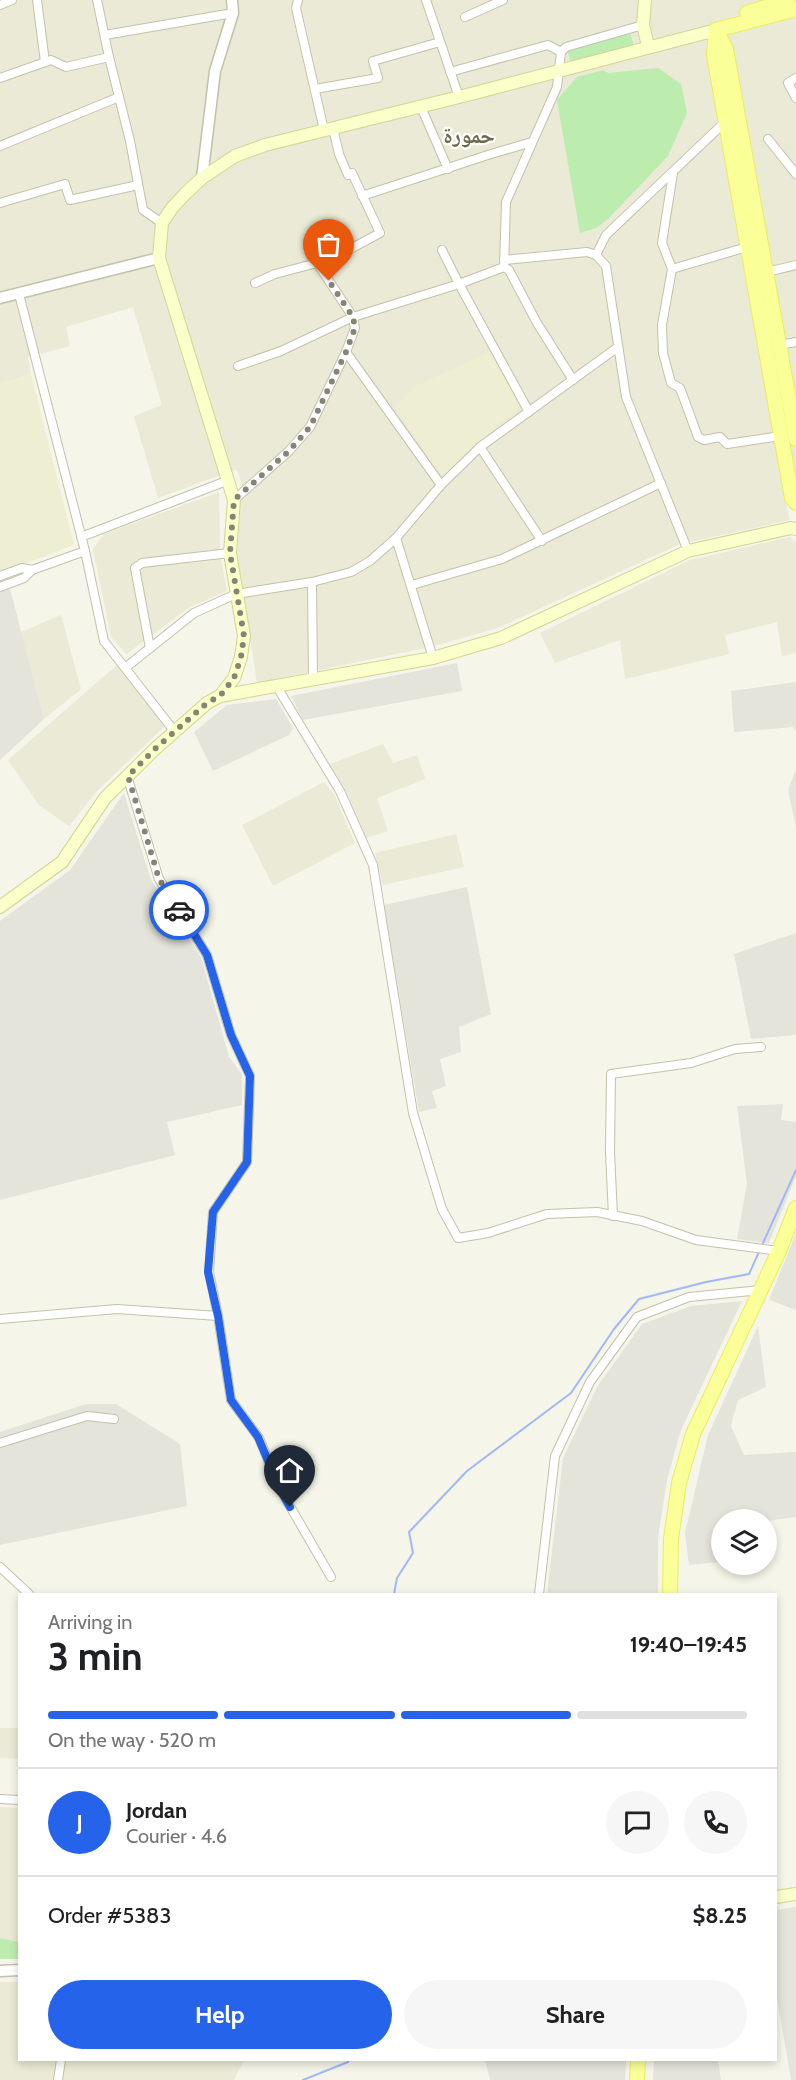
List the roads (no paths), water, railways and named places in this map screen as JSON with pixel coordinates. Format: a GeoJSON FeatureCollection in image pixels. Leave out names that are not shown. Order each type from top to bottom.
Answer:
{"type":"FeatureCollection","features":[{"type":"Feature","properties":{"kind":"main road"},"geometry":{"type":"LineString","coordinates":[[645,0],[643,25],[648,46]]}},
{"type":"Feature","properties":{"kind":"main road"},"geometry":{"type":"LineString","coordinates":[[220,696],[234,678],[241,657],[244,636],[230,553],[234,500],[159,258],[162,224],[172,208],[202,178],[235,156],[265,145],[716,30],[746,13],[791,5]]}},
{"type":"Feature","properties":{"kind":"main road"},"geometry":{"type":"LineString","coordinates":[[716,30],[714,55],[792,498],[796,503]]}},
{"type":"Feature","properties":{"kind":"main road"},"geometry":{"type":"LineString","coordinates":[[716,30],[726,50],[796,439]]}},
{"type":"Feature","properties":{"kind":"main road"},"geometry":{"type":"LineString","coordinates":[[0,907],[62,862],[105,798],[207,703],[220,696],[433,658],[501,638],[688,551],[791,528],[796,529]]}},
{"type":"Feature","properties":{"kind":"main road"},"geometry":{"type":"LineString","coordinates":[[670,1593],[671,1539],[679,1483],[693,1434],[779,1251],[796,1209]]}},
{"type":"Feature","properties":{"kind":"main road"},"geometry":{"type":"LineString","coordinates":[[777,1897],[796,1894]]}},
{"type":"Feature","properties":{"kind":"main road"},"geometry":{"type":"LineString","coordinates":[[637,2080],[638,2061]]}},
{"type":"Feature","properties":{"kind":"street"},"geometry":{"type":"LineString","coordinates":[[0,4],[12,0]]}},
{"type":"Feature","properties":{"kind":"street"},"geometry":{"type":"LineString","coordinates":[[37,0],[45,62]]}},
{"type":"Feature","properties":{"kind":"street"},"geometry":{"type":"LineString","coordinates":[[97,0],[130,141],[143,210],[162,224]]}},
{"type":"Feature","properties":{"kind":"street"},"geometry":{"type":"LineString","coordinates":[[202,178],[215,71],[233,13],[232,0]]}},
{"type":"Feature","properties":{"kind":"street"},"geometry":{"type":"LineString","coordinates":[[255,283],[275,274],[341,254],[380,233],[352,173],[348,175],[329,129],[315,89],[296,8],[298,0]]}},
{"type":"Feature","properties":{"kind":"street"},"geometry":{"type":"LineString","coordinates":[[426,0],[459,97]]}},
{"type":"Feature","properties":{"kind":"street"},"geometry":{"type":"LineString","coordinates":[[465,17],[503,0]]}},
{"type":"Feature","properties":{"kind":"street"},"geometry":{"type":"LineString","coordinates":[[105,35],[233,13]]}},
{"type":"Feature","properties":{"kind":"street"},"geometry":{"type":"LineString","coordinates":[[573,380],[537,323],[504,263],[506,202],[557,87],[561,52],[566,47],[643,25]]}},
{"type":"Feature","properties":{"kind":"street"},"geometry":{"type":"LineString","coordinates":[[315,89],[378,78],[373,61],[440,42]]}},
{"type":"Feature","properties":{"kind":"street"},"geometry":{"type":"LineString","coordinates":[[450,72],[548,45],[561,52]]}},
{"type":"Feature","properties":{"kind":"street"},"geometry":{"type":"LineString","coordinates":[[0,78],[51,60],[66,67],[109,57]]}},
{"type":"Feature","properties":{"kind":"street"},"geometry":{"type":"LineString","coordinates":[[796,78],[788,83],[796,98]]}},
{"type":"Feature","properties":{"kind":"street"},"geometry":{"type":"LineString","coordinates":[[0,146],[119,97]]}},
{"type":"Feature","properties":{"kind":"street"},"geometry":{"type":"LineString","coordinates":[[421,107],[448,169]]}},
{"type":"Feature","properties":{"kind":"street"},"geometry":{"type":"LineString","coordinates":[[596,255],[606,235],[726,121]]}},
{"type":"Feature","properties":{"kind":"street"},"geometry":{"type":"LineString","coordinates":[[768,139],[791,171],[796,174]]}},
{"type":"Feature","properties":{"kind":"street"},"geometry":{"type":"LineString","coordinates":[[362,196],[532,142]]}},
{"type":"Feature","properties":{"kind":"street"},"geometry":{"type":"LineString","coordinates":[[673,173],[662,243],[672,269],[662,325],[663,353],[671,383],[680,388],[698,437],[704,440],[720,437],[726,444],[781,436]]}},
{"type":"Feature","properties":{"kind":"street"},"geometry":{"type":"LineString","coordinates":[[0,203],[65,184],[70,200],[138,185]]}},
{"type":"Feature","properties":{"kind":"street"},"geometry":{"type":"LineString","coordinates":[[672,269],[747,247]]}},
{"type":"Feature","properties":{"kind":"street"},"geometry":{"type":"LineString","coordinates":[[442,250],[529,411]]}},
{"type":"Feature","properties":{"kind":"street"},"geometry":{"type":"LineString","coordinates":[[238,366],[281,351],[353,317],[459,284],[504,263],[587,252],[596,255],[606,266],[626,397],[688,551]]}},
{"type":"Feature","properties":{"kind":"street"},"geometry":{"type":"LineString","coordinates":[[0,298],[159,258]]}},
{"type":"Feature","properties":{"kind":"street"},"geometry":{"type":"LineString","coordinates":[[234,500],[289,451],[310,427],[355,328],[353,317],[317,263]]}},
{"type":"Feature","properties":{"kind":"street"},"geometry":{"type":"LineString","coordinates":[[767,272],[796,265]]}},
{"type":"Feature","properties":{"kind":"street"},"geometry":{"type":"LineString","coordinates":[[19,294],[85,551],[104,641],[175,732]]}},
{"type":"Feature","properties":{"kind":"street"},"geometry":{"type":"LineString","coordinates":[[780,345],[796,342]]}},
{"type":"Feature","properties":{"kind":"street"},"geometry":{"type":"LineString","coordinates":[[125,668],[194,613],[236,594],[312,582],[351,572],[370,561],[396,538],[441,485],[480,447],[618,347]]}},
{"type":"Feature","properties":{"kind":"street"},"geometry":{"type":"LineString","coordinates":[[346,352],[441,485]]}},
{"type":"Feature","properties":{"kind":"street"},"geometry":{"type":"LineString","coordinates":[[480,447],[542,541]]}},
{"type":"Feature","properties":{"kind":"street"},"geometry":{"type":"LineString","coordinates":[[81,537],[229,480]]}},
{"type":"Feature","properties":{"kind":"street"},"geometry":{"type":"LineString","coordinates":[[411,585],[502,559],[660,483]]}},
{"type":"Feature","properties":{"kind":"street"},"geometry":{"type":"LineString","coordinates":[[396,538],[433,658]]}},
{"type":"Feature","properties":{"kind":"street"},"geometry":{"type":"LineString","coordinates":[[0,587],[24,578],[32,570],[85,551]]}},
{"type":"Feature","properties":{"kind":"street"},"geometry":{"type":"LineString","coordinates":[[150,648],[135,568],[142,563],[230,553]]}},
{"type":"Feature","properties":{"kind":"street"},"geometry":{"type":"LineString","coordinates":[[0,576],[22,568],[32,570]]}},
{"type":"Feature","properties":{"kind":"street"},"geometry":{"type":"LineString","coordinates":[[312,582],[313,680]]}},
{"type":"Feature","properties":{"kind":"street"},"geometry":{"type":"LineString","coordinates":[[277,687],[340,791],[373,865],[413,1113],[442,1209],[459,1238],[488,1233],[547,1214],[597,1212],[642,1221],[696,1240],[779,1251]]}},
{"type":"Feature","properties":{"kind":"street"},"geometry":{"type":"LineString","coordinates":[[128,776],[159,879],[207,955],[231,1035],[250,1076],[247,1162],[213,1212],[208,1272],[218,1316],[231,1400],[258,1437],[280,1489],[331,1577]]}},
{"type":"Feature","properties":{"kind":"street"},"geometry":{"type":"LineString","coordinates":[[613,1216],[610,1152],[611,1074],[691,1063],[735,1049],[761,1047]]}},
{"type":"Feature","properties":{"kind":"street"},"geometry":{"type":"LineString","coordinates":[[539,1593],[555,1456],[590,1382],[637,1317],[689,1298],[760,1290]]}},
{"type":"Feature","properties":{"kind":"street"},"geometry":{"type":"LineString","coordinates":[[0,1319],[117,1309],[218,1316]]}},
{"type":"Feature","properties":{"kind":"street"},"geometry":{"type":"LineString","coordinates":[[0,1443],[87,1416],[114,1419]]}},
{"type":"Feature","properties":{"kind":"street"},"geometry":{"type":"LineString","coordinates":[[0,1567],[28,1593]]}},
{"type":"Feature","properties":{"kind":"street"},"geometry":{"type":"LineString","coordinates":[[0,1799],[18,1800]]}},
{"type":"Feature","properties":{"kind":"street"},"geometry":{"type":"LineString","coordinates":[[0,1971],[18,1970]]}},
{"type":"Feature","properties":{"kind":"street"},"geometry":{"type":"LineString","coordinates":[[58,2080],[61,2061]]}},
{"type":"Feature","properties":{"kind":"waterway"},"geometry":{"type":"LineString","coordinates":[[394,1593],[397,1578],[413,1553],[409,1532],[467,1471],[571,1393],[614,1329],[639,1299],[749,1274],[796,1170]]}},
{"type":"Feature","properties":{"kind":"waterway"},"geometry":{"type":"LineString","coordinates":[[303,2080],[348,2061]]}},
{"type":"Feature","properties":{"kind":"district","name":"حمورة"},"geometry":{"type":"Point","coordinates":[469,135]}}]}
